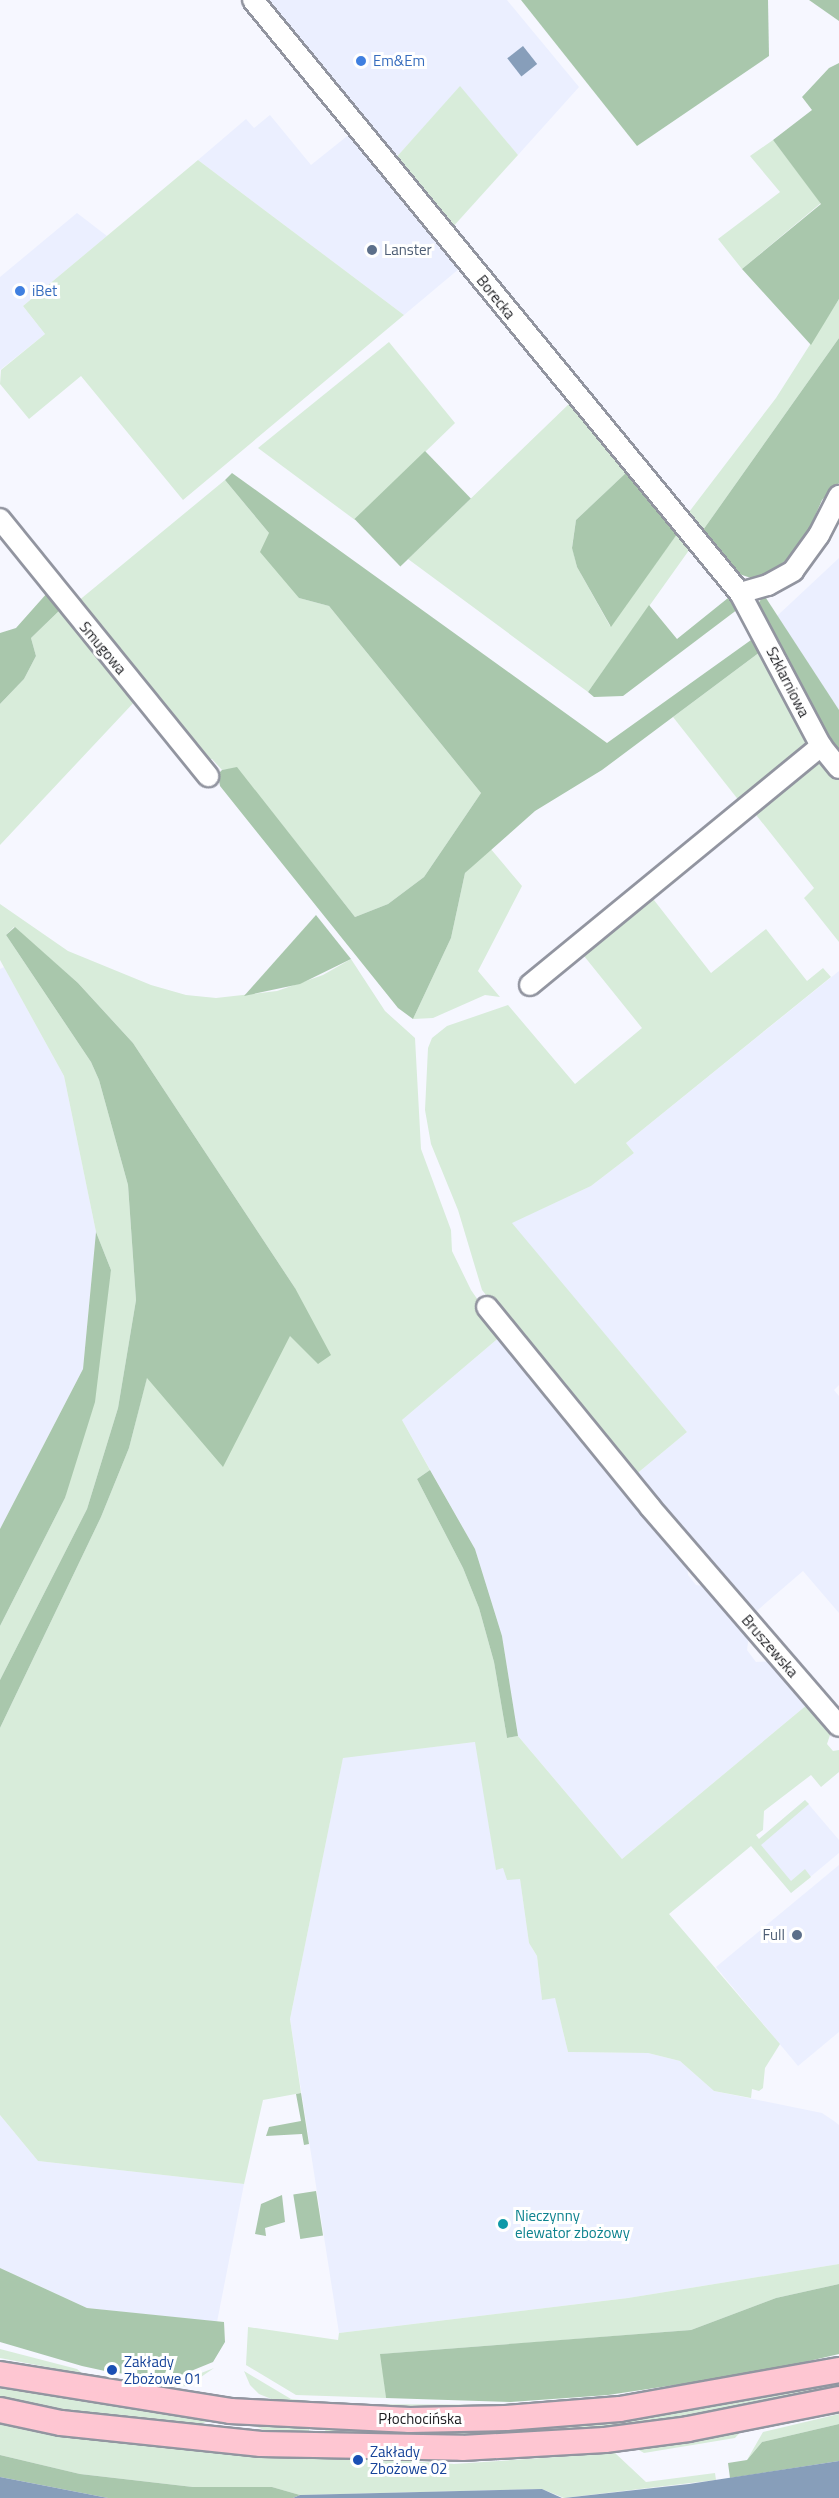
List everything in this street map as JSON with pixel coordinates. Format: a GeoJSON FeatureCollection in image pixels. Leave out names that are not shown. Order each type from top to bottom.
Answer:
{"type":"FeatureCollection","features":[{"type":"Feature","properties":{"kind":"main road","name":"Płochocińska"},"geometry":{"type":"LineString","coordinates":[[0,2374],[230,2411],[410,2420],[506,2418],[620,2409],[839,2370]]}},
{"type":"Feature","properties":{"kind":"main road","name":"Płochocińska"},"geometry":{"type":"LineString","coordinates":[[0,2410],[61,2423],[240,2442],[462,2448],[605,2440],[688,2429],[839,2399]]}},
{"type":"Feature","properties":{"kind":"street","name":"Borecka"},"geometry":{"type":"LineString","coordinates":[[253,0],[740,593]]}},
{"type":"Feature","properties":{"kind":"street"},"geometry":{"type":"LineString","coordinates":[[740,593],[768,585],[793,571],[819,535],[839,496]]}},
{"type":"Feature","properties":{"kind":"street","name":"Smugowa"},"geometry":{"type":"LineString","coordinates":[[0,519],[208,776]]}},
{"type":"Feature","properties":{"kind":"street","name":"Szklarniowa"},"geometry":{"type":"LineString","coordinates":[[740,593],[820,746],[839,768]]}},
{"type":"Feature","properties":{"kind":"street"},"geometry":{"type":"LineString","coordinates":[[530,985],[820,746]]}},
{"type":"Feature","properties":{"kind":"street","name":"Bruszewska"},"geometry":{"type":"LineString","coordinates":[[487,1306],[701,1566],[839,1726]]}},
{"type":"Feature","properties":{"kind":"shaded area"},"geometry":{"type":"Polygon","coordinates":[[[261,0],[507,0],[579,87],[518,155],[460,87],[393,161],[261,0]]]}},
{"type":"Feature","properties":{"kind":"shaded area"},"geometry":{"type":"Polygon","coordinates":[[[270,115],[311,165],[351,133],[460,268],[404,315],[198,160],[246,119],[254,128],[270,115]]]}},
{"type":"Feature","properties":{"kind":"shaded area","name":"iBet"},"geometry":{"type":"Polygon","coordinates":[[[77,213],[107,236],[23,306],[45,334],[0,370],[0,277],[77,213]]]}},
{"type":"Feature","properties":{"kind":"shaded area"},"geometry":{"type":"Polygon","coordinates":[[[839,558],[839,710],[777,616],[839,558]]]}},
{"type":"Feature","properties":{"kind":"shaded area"},"geometry":{"type":"Polygon","coordinates":[[[4,967],[64,1076],[96,1232],[83,1369],[0,1529],[0,969],[4,967]]]}},
{"type":"Feature","properties":{"kind":"shaded area"},"geometry":{"type":"Polygon","coordinates":[[[839,971],[839,1385],[834,1390],[839,1396],[839,1613],[803,1571],[752,1615],[710,1559],[703,1557],[634,1476],[687,1432],[511,1223],[591,1186],[634,1153],[626,1143],[839,971]]]}},
{"type":"Feature","properties":{"kind":"shaded area"},"geometry":{"type":"Polygon","coordinates":[[[502,1335],[637,1501],[636,1507],[650,1524],[654,1522],[687,1563],[688,1575],[696,1585],[707,1587],[749,1635],[747,1650],[756,1662],[772,1661],[808,1704],[622,1859],[518,1736],[502,1636],[475,1549],[402,1420],[502,1335]]]}},
{"type":"Feature","properties":{"kind":"shaded area"},"geometry":{"type":"Polygon","coordinates":[[[476,1742],[496,1869],[503,1868],[520,1878],[529,1943],[537,1956],[542,1999],[555,1997],[568,2052],[648,2053],[680,2061],[714,2091],[822,2113],[834,2121],[839,2125],[839,2264],[628,2298],[339,2333],[290,2019],[343,1757],[476,1742]]]}},
{"type":"Feature","properties":{"kind":"shaded area"},"geometry":{"type":"Polygon","coordinates":[[[805,1800],[839,1840],[839,1853],[791,1893],[752,1845],[805,1800]]]}},
{"type":"Feature","properties":{"kind":"shaded area","name":"Full"},"geometry":{"type":"Polygon","coordinates":[[[839,1865],[839,2032],[798,2066],[716,1967],[839,1865]]]}},
{"type":"Feature","properties":{"kind":"shaded area"},"geometry":{"type":"Polygon","coordinates":[[[0,2115],[38,2161],[244,2184],[217,2322],[87,2308],[0,2268],[0,2115]]]}},
{"type":"Feature","properties":{"kind":"green space"},"geometry":{"type":"Polygon","coordinates":[[[521,0],[768,0],[769,56],[637,146],[521,0]]]}},
{"type":"Feature","properties":{"kind":"green space"},"geometry":{"type":"Polygon","coordinates":[[[809,0],[839,0],[839,21],[809,0]]]}},
{"type":"Feature","properties":{"kind":"green space"},"geometry":{"type":"Polygon","coordinates":[[[839,63],[839,299],[811,345],[742,269],[821,204],[773,140],[812,110],[802,97],[829,68],[839,63]]]}},
{"type":"Feature","properties":{"kind":"green space"},"geometry":{"type":"Polygon","coordinates":[[[460,86],[518,155],[451,229],[393,161],[460,86]]]}},
{"type":"Feature","properties":{"kind":"green space"},"geometry":{"type":"Polygon","coordinates":[[[773,140],[821,203],[742,269],[718,239],[780,192],[750,156],[773,140]]]}},
{"type":"Feature","properties":{"kind":"green space"},"geometry":{"type":"Polygon","coordinates":[[[198,160],[404,315],[183,500],[81,376],[29,419],[0,384],[1,370],[45,334],[23,306],[198,160]]]}},
{"type":"Feature","properties":{"kind":"green space"},"geometry":{"type":"Polygon","coordinates":[[[839,299],[839,338],[701,533],[686,516],[776,398],[839,299]]]}},
{"type":"Feature","properties":{"kind":"green space"},"geometry":{"type":"Polygon","coordinates":[[[839,338],[839,483],[822,500],[801,548],[760,581],[739,574],[701,533],[839,338]]]}},
{"type":"Feature","properties":{"kind":"green space"},"geometry":{"type":"Polygon","coordinates":[[[389,342],[455,423],[355,520],[258,448],[389,342]]]}},
{"type":"Feature","properties":{"kind":"green space"},"geometry":{"type":"Polygon","coordinates":[[[571,402],[629,470],[576,520],[572,547],[577,567],[610,626],[680,530],[692,546],[588,692],[408,559],[571,402]]]}},
{"type":"Feature","properties":{"kind":"green space"},"geometry":{"type":"Polygon","coordinates":[[[425,451],[471,498],[400,567],[355,519],[425,451]]]}},
{"type":"Feature","properties":{"kind":"green space"},"geometry":{"type":"Polygon","coordinates":[[[629,470],[680,530],[611,627],[577,567],[572,548],[576,520],[629,470]]]}},
{"type":"Feature","properties":{"kind":"green space"},"geometry":{"type":"Polygon","coordinates":[[[232,473],[607,743],[758,635],[764,649],[602,770],[535,811],[465,873],[451,938],[413,1019],[398,1008],[220,786],[218,774],[222,770],[237,767],[355,917],[388,904],[424,877],[481,793],[329,606],[299,598],[260,552],[269,533],[225,480],[232,473]]]}},
{"type":"Feature","properties":{"kind":"green space"},"geometry":{"type":"Polygon","coordinates":[[[225,480],[269,533],[299,598],[329,606],[481,793],[424,877],[388,904],[355,917],[237,768],[222,770],[212,759],[204,759],[77,602],[225,480]]]}},
{"type":"Feature","properties":{"kind":"green space"},"geometry":{"type":"Polygon","coordinates":[[[48,592],[62,608],[31,638],[36,656],[24,679],[0,704],[0,633],[16,628],[48,592]]]}},
{"type":"Feature","properties":{"kind":"green space"},"geometry":{"type":"Polygon","coordinates":[[[733,594],[742,606],[623,696],[594,697],[588,692],[649,605],[677,639],[733,594]]]}},
{"type":"Feature","properties":{"kind":"green space"},"geometry":{"type":"Polygon","coordinates":[[[764,595],[839,710],[839,758],[757,605],[764,595]]]}},
{"type":"Feature","properties":{"kind":"green space"},"geometry":{"type":"Polygon","coordinates":[[[62,608],[138,698],[0,845],[0,704],[24,679],[36,656],[31,638],[62,608]]]}},
{"type":"Feature","properties":{"kind":"green space"},"geometry":{"type":"Polygon","coordinates":[[[764,649],[809,744],[740,802],[673,717],[764,649]]]}},
{"type":"Feature","properties":{"kind":"green space"},"geometry":{"type":"Polygon","coordinates":[[[820,763],[839,776],[839,942],[804,898],[814,888],[753,811],[811,765],[820,763]]]}},
{"type":"Feature","properties":{"kind":"green space"},"geometry":{"type":"Polygon","coordinates":[[[490,848],[522,886],[478,971],[500,997],[485,995],[433,1018],[413,1019],[451,938],[465,873],[490,848]]]}},
{"type":"Feature","properties":{"kind":"green space"},"geometry":{"type":"Polygon","coordinates":[[[650,895],[711,973],[766,929],[807,981],[823,968],[831,977],[626,1143],[634,1153],[591,1186],[512,1223],[687,1432],[634,1476],[482,1290],[458,1210],[431,1144],[425,1110],[428,1048],[432,1038],[447,1026],[508,1005],[575,1084],[642,1028],[580,951],[650,895]]]}},
{"type":"Feature","properties":{"kind":"green space"},"geometry":{"type":"Polygon","coordinates":[[[0,904],[68,951],[151,985],[186,995],[216,998],[277,991],[323,975],[351,959],[385,1011],[415,1038],[421,1149],[451,1230],[452,1251],[471,1290],[502,1335],[402,1420],[430,1470],[417,1479],[463,1568],[479,1608],[494,1662],[507,1738],[518,1736],[622,1859],[808,1704],[831,1732],[827,1744],[833,1751],[839,1750],[839,1772],[821,1787],[811,1775],[764,1811],[763,1830],[756,1835],[759,1839],[805,1800],[809,1804],[761,1845],[791,1881],[805,1869],[811,1877],[791,1893],[751,1846],[669,1914],[780,2044],[765,2068],[763,2088],[759,2091],[752,2089],[751,2098],[714,2091],[680,2061],[648,2053],[568,2052],[555,1998],[542,2000],[537,1956],[529,1943],[520,1879],[507,1880],[503,1868],[496,1870],[475,1742],[343,1758],[290,2019],[301,2093],[263,2100],[244,2184],[38,2161],[0,2115],[0,1728],[101,1517],[129,1448],[147,1377],[295,1288],[133,1043],[78,983],[14,927],[6,935],[91,1062],[99,1080],[128,1185],[136,1300],[118,1408],[87,1509],[0,1680],[0,1626],[65,1498],[111,1270],[96,1232],[64,1076],[0,960],[0,904]]]}},
{"type":"Feature","properties":{"kind":"green space"},"geometry":{"type":"Polygon","coordinates":[[[316,915],[351,959],[300,984],[244,996],[316,915]]]}},
{"type":"Feature","properties":{"kind":"green space"},"geometry":{"type":"Polygon","coordinates":[[[15,927],[78,983],[133,1043],[295,1288],[331,1355],[318,1364],[290,1336],[223,1467],[147,1378],[129,1448],[101,1517],[0,1728],[0,1680],[87,1509],[118,1408],[136,1300],[128,1185],[99,1080],[91,1062],[6,935],[15,927]]]}},
{"type":"Feature","properties":{"kind":"green space"},"geometry":{"type":"Polygon","coordinates":[[[96,1232],[111,1270],[95,1402],[65,1498],[0,1626],[0,1529],[83,1369],[96,1232]]]}},
{"type":"Feature","properties":{"kind":"green space"},"geometry":{"type":"Polygon","coordinates":[[[430,1470],[475,1549],[502,1636],[518,1736],[507,1738],[494,1662],[479,1608],[463,1568],[417,1479],[430,1470]]]}},
{"type":"Feature","properties":{"kind":"green space"},"geometry":{"type":"Polygon","coordinates":[[[301,2093],[309,2144],[304,2145],[302,2134],[266,2136],[269,2127],[301,2121],[296,2094],[301,2093]]]}},
{"type":"Feature","properties":{"kind":"green space"},"geometry":{"type":"Polygon","coordinates":[[[316,2191],[323,2235],[300,2239],[293,2195],[316,2191]]]}},
{"type":"Feature","properties":{"kind":"green space"},"geometry":{"type":"Polygon","coordinates":[[[282,2195],[285,2222],[265,2228],[266,2236],[255,2234],[261,2204],[282,2195]]]}},
{"type":"Feature","properties":{"kind":"green space"},"geometry":{"type":"Polygon","coordinates":[[[839,2264],[839,2284],[776,2298],[691,2330],[381,2354],[386,2398],[296,2395],[246,2365],[248,2327],[338,2340],[339,2333],[628,2298],[839,2264]]]}},
{"type":"Feature","properties":{"kind":"green space"},"geometry":{"type":"Polygon","coordinates":[[[0,2268],[87,2308],[224,2322],[225,2342],[213,2362],[169,2380],[118,2373],[119,2369],[105,2367],[105,2371],[82,2366],[0,2342],[0,2268]]]}},
{"type":"Feature","properties":{"kind":"green space"},"geometry":{"type":"Polygon","coordinates":[[[839,2284],[839,2354],[762,2372],[608,2395],[511,2402],[386,2398],[380,2354],[691,2330],[776,2298],[839,2284]]]}},
{"type":"Feature","properties":{"kind":"green space"},"geometry":{"type":"Polygon","coordinates":[[[0,2349],[77,2369],[83,2374],[0,2358],[0,2349]]]}},
{"type":"Feature","properties":{"kind":"green space"},"geometry":{"type":"Polygon","coordinates":[[[839,2359],[773,2377],[609,2403],[507,2411],[321,2404],[557,2405],[724,2383],[839,2359]]]}},
{"type":"Feature","properties":{"kind":"green space"},"geometry":{"type":"Polygon","coordinates":[[[214,2368],[188,2386],[172,2387],[173,2384],[214,2368]]]}},
{"type":"Feature","properties":{"kind":"green space"},"geometry":{"type":"Polygon","coordinates":[[[244,2371],[291,2399],[311,2401],[311,2404],[274,2400],[259,2394],[250,2385],[244,2371]]]}},
{"type":"Feature","properties":{"kind":"green space"},"geometry":{"type":"Polygon","coordinates":[[[839,2378],[839,2392],[669,2424],[463,2441],[325,2433],[326,2424],[839,2378]]]}},
{"type":"Feature","properties":{"kind":"green space"},"geometry":{"type":"Polygon","coordinates":[[[0,2381],[213,2419],[196,2426],[0,2401],[0,2381]]]}},
{"type":"Feature","properties":{"kind":"green space"},"geometry":{"type":"Polygon","coordinates":[[[839,2414],[839,2424],[762,2442],[747,2460],[763,2432],[839,2414]]]}},
{"type":"Feature","properties":{"kind":"green space"},"geometry":{"type":"Polygon","coordinates":[[[0,2418],[366,2462],[366,2458],[454,2464],[615,2453],[646,2482],[715,2473],[716,2480],[564,2498],[542,2489],[300,2495],[272,2487],[193,2487],[80,2474],[0,2455],[0,2418]]]}},
{"type":"Feature","properties":{"kind":"green space"},"geometry":{"type":"Polygon","coordinates":[[[244,2421],[310,2422],[309,2432],[264,2430],[244,2421]]]}},
{"type":"Feature","properties":{"kind":"green space"},"geometry":{"type":"Polygon","coordinates":[[[839,2424],[839,2461],[730,2478],[728,2463],[747,2460],[762,2442],[839,2424]]]}},
{"type":"Feature","properties":{"kind":"green space"},"geometry":{"type":"Polygon","coordinates":[[[743,2429],[735,2438],[644,2453],[632,2446],[743,2429]]]}},
{"type":"Feature","properties":{"kind":"green space"},"geometry":{"type":"Polygon","coordinates":[[[0,2455],[80,2474],[193,2487],[272,2487],[300,2495],[293,2498],[108,2498],[0,2477],[0,2455]]]}},
{"type":"Feature","properties":{"kind":"water"},"geometry":{"type":"Polygon","coordinates":[[[523,46],[537,64],[521,76],[507,58],[523,46]]]}},
{"type":"Feature","properties":{"kind":"water"},"geometry":{"type":"Polygon","coordinates":[[[839,2461],[839,2498],[564,2498],[689,2484],[839,2461]]]}},
{"type":"Feature","properties":{"kind":"water"},"geometry":{"type":"Polygon","coordinates":[[[0,2477],[108,2498],[0,2498],[0,2477]]]}},
{"type":"Feature","properties":{"kind":"water"},"geometry":{"type":"Polygon","coordinates":[[[542,2489],[562,2498],[293,2498],[300,2495],[542,2489]]]}},
{"type":"Feature","properties":{"kind":"place","name":"Em&Em"},"geometry":{"type":"Point","coordinates":[361,61]}},
{"type":"Feature","properties":{"kind":"place","name":"Lanster"},"geometry":{"type":"Point","coordinates":[372,250]}},
{"type":"Feature","properties":{"kind":"place","name":"iBet"},"geometry":{"type":"Point","coordinates":[20,291]}},
{"type":"Feature","properties":{"kind":"place","name":"Full"},"geometry":{"type":"Point","coordinates":[797,1935]}},
{"type":"Feature","properties":{"kind":"place","name":"Nieczynny elewator zbożowy"},"geometry":{"type":"Point","coordinates":[503,2224]}},
{"type":"Feature","properties":{"kind":"place","name":"Zakłady Zbożowe 01"},"geometry":{"type":"Point","coordinates":[112,2370]}},
{"type":"Feature","properties":{"kind":"place","name":"Zakłady Zbożowe 02"},"geometry":{"type":"Point","coordinates":[358,2460]}}]}
